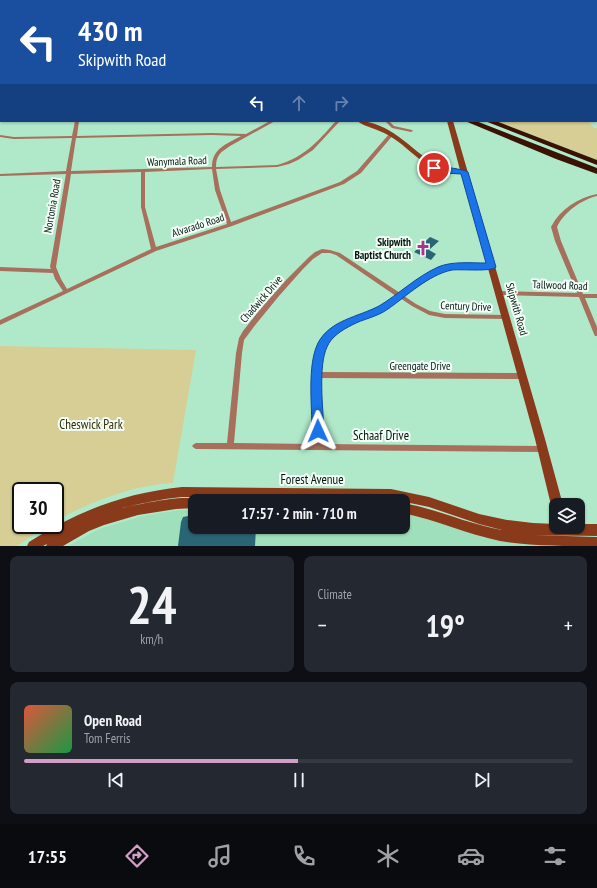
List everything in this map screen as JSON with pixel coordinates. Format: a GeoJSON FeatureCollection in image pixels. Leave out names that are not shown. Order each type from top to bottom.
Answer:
{"type":"FeatureCollection","features":[{"type":"Feature","properties":{"kind":"highway"},"geometry":{"type":"LineString","coordinates":[[471,122],[545,152],[597,171]]}},
{"type":"Feature","properties":{"kind":"highway"},"geometry":{"type":"LineString","coordinates":[[492,122],[597,163]]}},
{"type":"Feature","properties":{"kind":"main road"},"geometry":{"type":"LineString","coordinates":[[363,122],[392,134],[434,168],[444,171],[464,172]]}},
{"type":"Feature","properties":{"kind":"main road","name":"Skipwith Road"},"geometry":{"type":"LineString","coordinates":[[450,122],[523,376],[555,498]]}},
{"type":"Feature","properties":{"kind":"main road","name":"Forest Avenue"},"geometry":{"type":"LineString","coordinates":[[33,546],[59,529],[107,507],[149,495],[182,492],[391,494],[429,502],[479,519],[500,524],[533,529],[549,528]]}},
{"type":"Feature","properties":{"kind":"main road"},"geometry":{"type":"LineString","coordinates":[[52,546],[85,528],[126,512],[160,505],[188,504]]}},
{"type":"Feature","properties":{"kind":"main road"},"geometry":{"type":"LineString","coordinates":[[410,510],[431,514],[484,532],[511,538],[567,544],[597,543]]}},
{"type":"Feature","properties":{"kind":"main road","name":"Forest Avenue"},"geometry":{"type":"LineString","coordinates":[[585,529],[597,530]]}},
{"type":"Feature","properties":{"kind":"main road"},"geometry":{"type":"LineString","coordinates":[[564,534],[567,544]]}},
{"type":"Feature","properties":{"kind":"street","name":"Nortonia Road"},"geometry":{"type":"LineString","coordinates":[[54,271],[55,250],[77,122]]}},
{"type":"Feature","properties":{"kind":"street"},"geometry":{"type":"LineString","coordinates":[[230,225],[219,197],[215,169],[215,160],[218,152],[247,134],[271,122]]}},
{"type":"Feature","properties":{"kind":"street","name":"Wanymala Road"},"geometry":{"type":"LineString","coordinates":[[0,176],[270,167],[302,158],[314,148],[337,122]]}},
{"type":"Feature","properties":{"kind":"street"},"geometry":{"type":"LineString","coordinates":[[388,122],[396,128],[411,131]]}},
{"type":"Feature","properties":{"kind":"street"},"geometry":{"type":"LineString","coordinates":[[0,136],[14,138],[247,134]]}},
{"type":"Feature","properties":{"kind":"street","name":"Alvarado Road"},"geometry":{"type":"LineString","coordinates":[[0,323],[154,250],[319,193],[348,180],[368,162],[392,134]]}},
{"type":"Feature","properties":{"kind":"street"},"geometry":{"type":"LineString","coordinates":[[143,171],[144,207],[154,250]]}},
{"type":"Feature","properties":{"kind":"street"},"geometry":{"type":"LineString","coordinates":[[597,195],[586,198],[566,212],[558,220],[554,227],[558,241],[597,334]]}},
{"type":"Feature","properties":{"kind":"street","name":"Century Drive"},"geometry":{"type":"LineString","coordinates":[[325,251],[332,252],[350,261],[424,311],[439,316],[506,317]]}},
{"type":"Feature","properties":{"kind":"street","name":"Chadwick Drive"},"geometry":{"type":"LineString","coordinates":[[230,446],[238,360],[243,337],[258,317],[305,264],[316,254],[325,251]]}},
{"type":"Feature","properties":{"kind":"street"},"geometry":{"type":"LineString","coordinates":[[318,446],[317,362],[319,351],[326,339],[332,333],[348,323],[382,308],[422,280],[441,269],[459,266],[492,267]]}},
{"type":"Feature","properties":{"kind":"street"},"geometry":{"type":"LineString","coordinates":[[0,269],[54,271],[66,291]]}},
{"type":"Feature","properties":{"kind":"street","name":"Tallwood Road"},"geometry":{"type":"LineString","coordinates":[[499,293],[597,296]]}},
{"type":"Feature","properties":{"kind":"street","name":"Greengate Drive"},"geometry":{"type":"LineString","coordinates":[[317,375],[523,376]]}},
{"type":"Feature","properties":{"kind":"street","name":"Schaaf Drive"},"geometry":{"type":"LineString","coordinates":[[196,446],[543,449]]}},
{"type":"Feature","properties":{"kind":"shaded area"},"geometry":{"type":"Polygon","coordinates":[[[188,510],[188,534],[410,534],[410,514],[432,518],[484,538],[549,546],[68,546],[99,529],[142,516],[188,510]]]}},
{"type":"Feature","properties":{"kind":"green space"},"geometry":{"type":"Polygon","coordinates":[[[499,122],[589,122],[594,128],[597,128],[597,160],[499,122]]]}},
{"type":"Feature","properties":{"kind":"green space","name":"Cheswick Park"},"geometry":{"type":"Polygon","coordinates":[[[0,346],[196,350],[173,483],[158,484],[127,491],[97,501],[64,516],[64,482],[12,482],[12,534],[35,534],[17,546],[0,546],[0,346]]]}},
{"type":"Feature","properties":{"kind":"building","name":"Skipwith Baptist Church"},"geometry":{"type":"Polygon","coordinates":[[[430,237],[439,241],[429,250],[436,254],[431,260],[414,252],[430,237]]]}},
{"type":"Feature","properties":{"kind":"building"},"geometry":{"type":"Polygon","coordinates":[[[188,516],[188,534],[256,534],[255,546],[178,546],[183,517],[188,516]]]}},
{"type":"Feature","properties":{"kind":"place","name":"Skipwith Baptist Church"},"geometry":{"type":"Point","coordinates":[423,248]}},
{"type":"Feature","properties":{"kind":"route"},"geometry":{"type":"LineString","coordinates":[[318,431],[317,362],[319,351],[322,344],[337,328],[391,303],[422,280],[441,269],[459,266],[492,267],[464,172],[451,172],[434,168]]}}]}
